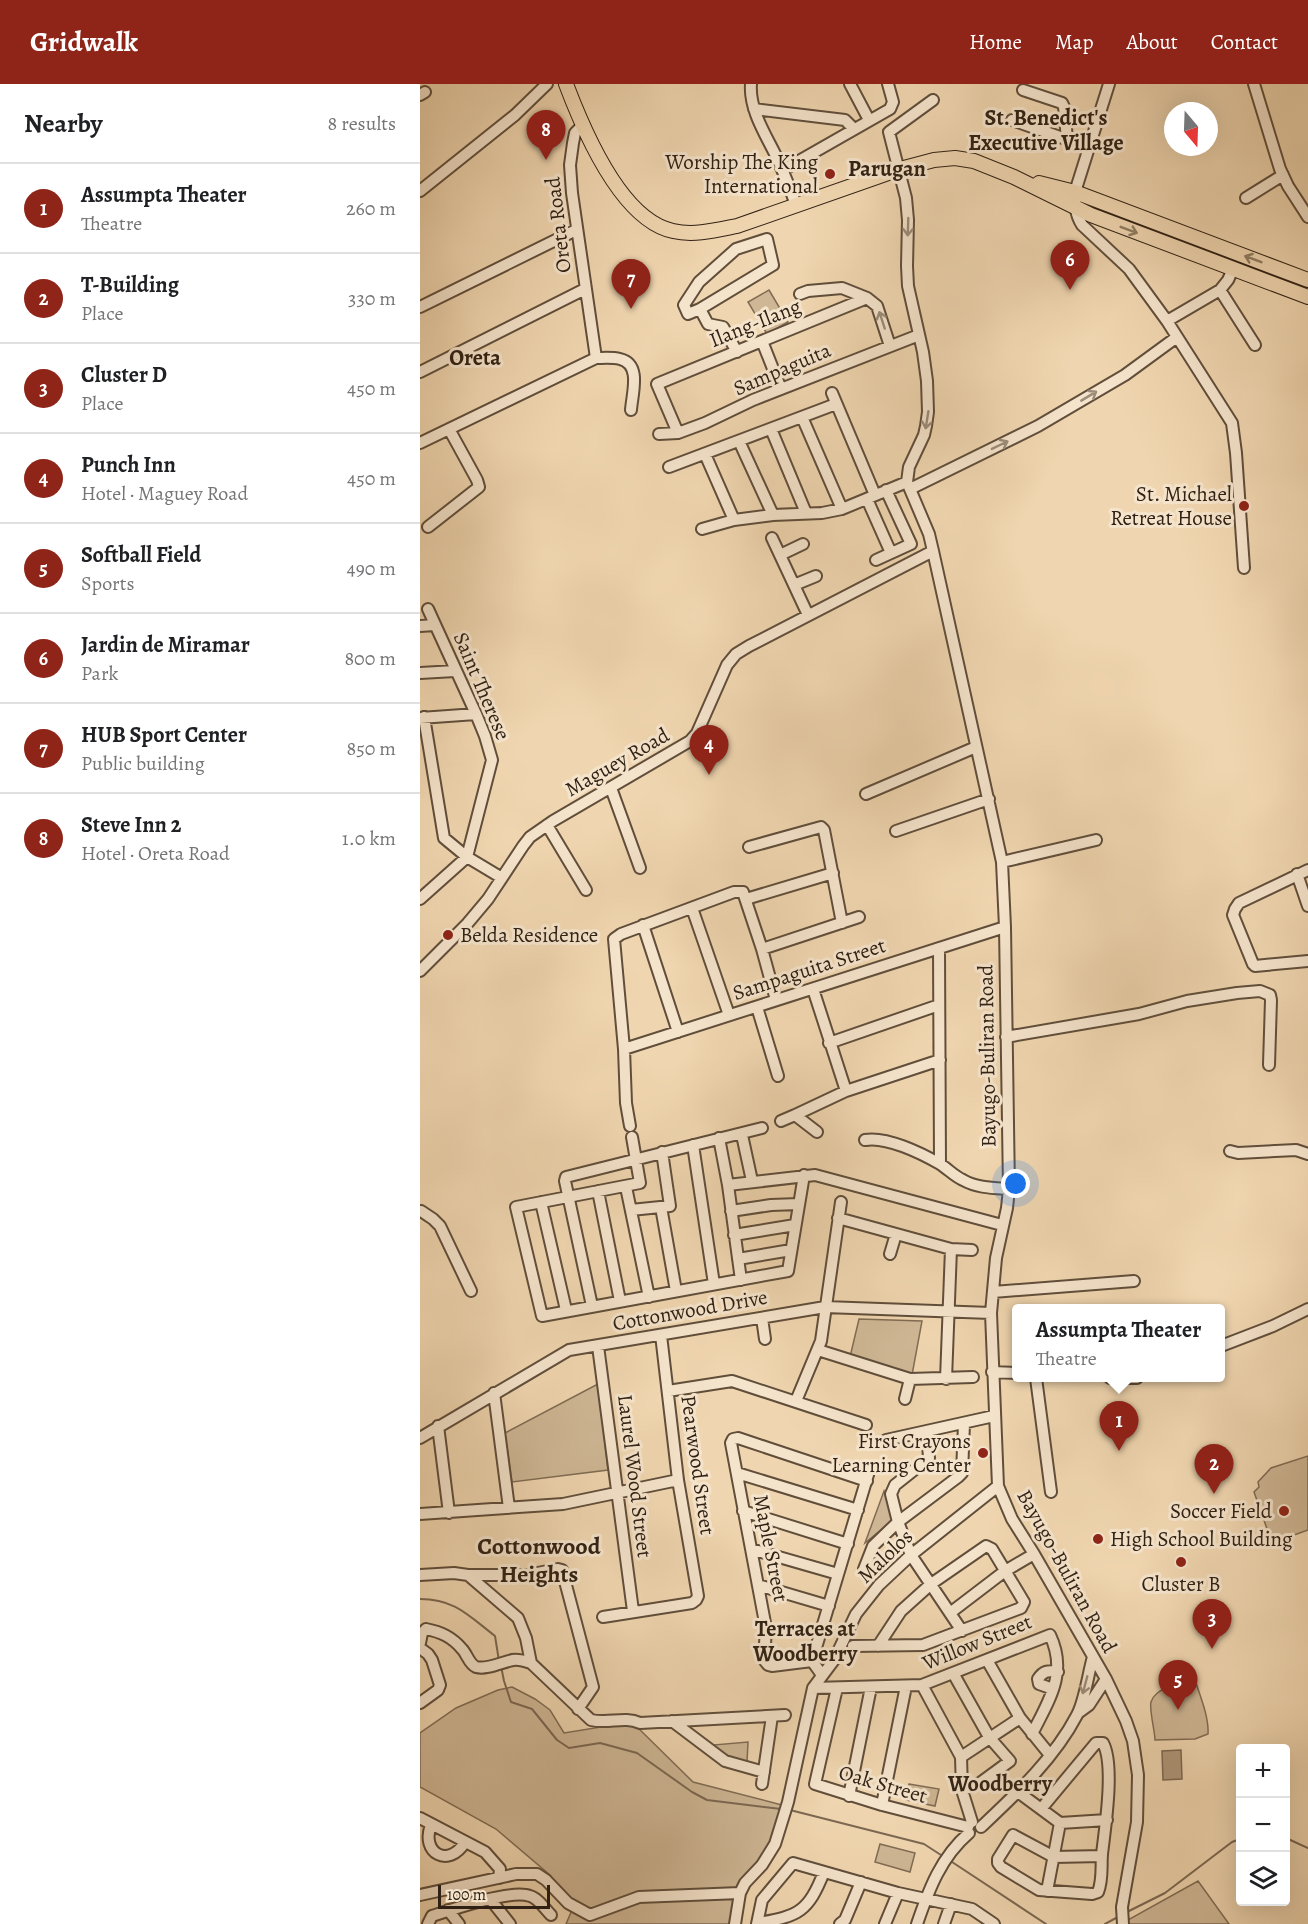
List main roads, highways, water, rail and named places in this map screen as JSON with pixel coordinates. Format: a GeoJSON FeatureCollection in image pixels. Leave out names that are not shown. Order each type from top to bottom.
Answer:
{"type":"FeatureCollection","features":[{"type":"Feature","properties":{"kind":"main road"},"geometry":{"type":"LineString","coordinates":[[566,84],[596,150],[628,202],[663,228],[675,232],[709,232],[737,226],[900,169],[934,160],[955,158],[974,161],[1014,177],[1091,215],[1308,297]]}},
{"type":"Feature","properties":{"kind":"main road"},"geometry":{"type":"LineString","coordinates":[[1014,177],[1075,192],[1308,280]]}},
{"type":"Feature","properties":{"kind":"waterway"},"geometry":{"type":"LineString","coordinates":[[420,1599],[452,1605],[495,1636],[499,1661]]}},
{"type":"Feature","properties":{"kind":"waterway"},"geometry":{"type":"LineString","coordinates":[[501,1666],[511,1702],[532,1709],[557,1740],[569,1748],[600,1743],[637,1753],[707,1800],[781,1809]]}},
{"type":"Feature","properties":{"kind":"waterway"},"geometry":{"type":"LineString","coordinates":[[790,1810],[924,1844],[944,1857]]}},
{"type":"Feature","properties":{"kind":"waterway"},"geometry":{"type":"LineString","coordinates":[[1129,1911],[1165,1893],[1236,1840]]}},
{"type":"Feature","properties":{"kind":"waterway"},"geometry":{"type":"LineString","coordinates":[[1290,1840],[1308,1848]]}},
{"type":"Feature","properties":{"kind":"waterway"},"geometry":{"type":"LineString","coordinates":[[949,1860],[1046,1924]]}},
{"type":"Feature","properties":{"kind":"waterway"},"geometry":{"type":"LineString","coordinates":[[1105,1924],[1116,1918]]}},
{"type":"Feature","properties":{"kind":"place","name":"Steve Inn 2"},"geometry":{"type":"Point","coordinates":[546,160]}},
{"type":"Feature","properties":{"kind":"place","name":"Worship The King International"},"geometry":{"type":"Point","coordinates":[830,174]}},
{"type":"Feature","properties":{"kind":"place","name":"Jardin de Miramar"},"geometry":{"type":"Point","coordinates":[1070,290]}},
{"type":"Feature","properties":{"kind":"place","name":"HUB Sport Center"},"geometry":{"type":"Point","coordinates":[631,309]}},
{"type":"Feature","properties":{"kind":"place","name":"St. Michael Retreat House"},"geometry":{"type":"Point","coordinates":[1244,506]}},
{"type":"Feature","properties":{"kind":"place","name":"Punch Inn"},"geometry":{"type":"Point","coordinates":[709,775]}},
{"type":"Feature","properties":{"kind":"place","name":"Belda Residence"},"geometry":{"type":"Point","coordinates":[448,935]}},
{"type":"Feature","properties":{"kind":"place","name":"Assumpta Theater"},"geometry":{"type":"Point","coordinates":[1119,1451]}},
{"type":"Feature","properties":{"kind":"place","name":"First Crayons Learning Center"},"geometry":{"type":"Point","coordinates":[983,1453]}},
{"type":"Feature","properties":{"kind":"place","name":"T-Building"},"geometry":{"type":"Point","coordinates":[1214,1494]}},
{"type":"Feature","properties":{"kind":"place","name":"Soccer Field"},"geometry":{"type":"Point","coordinates":[1284,1511]}},
{"type":"Feature","properties":{"kind":"place","name":"High School Building"},"geometry":{"type":"Point","coordinates":[1098,1539]}},
{"type":"Feature","properties":{"kind":"place","name":"Cluster B"},"geometry":{"type":"Point","coordinates":[1181,1562]}},
{"type":"Feature","properties":{"kind":"place","name":"Cluster D"},"geometry":{"type":"Point","coordinates":[1212,1649]}},
{"type":"Feature","properties":{"kind":"place","name":"Softball Field"},"geometry":{"type":"Point","coordinates":[1178,1710]}},
{"type":"Feature","properties":{"kind":"district","name":"St. Benedict's Executive Village"},"geometry":{"type":"Point","coordinates":[1046,130]}},
{"type":"Feature","properties":{"kind":"district","name":"Parugan"},"geometry":{"type":"Point","coordinates":[887,168]}},
{"type":"Feature","properties":{"kind":"district","name":"Oreta"},"geometry":{"type":"Point","coordinates":[475,357]}},
{"type":"Feature","properties":{"kind":"district","name":"Cottonwood Heights"},"geometry":{"type":"Point","coordinates":[539,1560]}},
{"type":"Feature","properties":{"kind":"district","name":"Terraces at Woodberry"},"geometry":{"type":"Point","coordinates":[805,1640]}},
{"type":"Feature","properties":{"kind":"district","name":"Woodberry"},"geometry":{"type":"Point","coordinates":[1000,1783]}}]}
